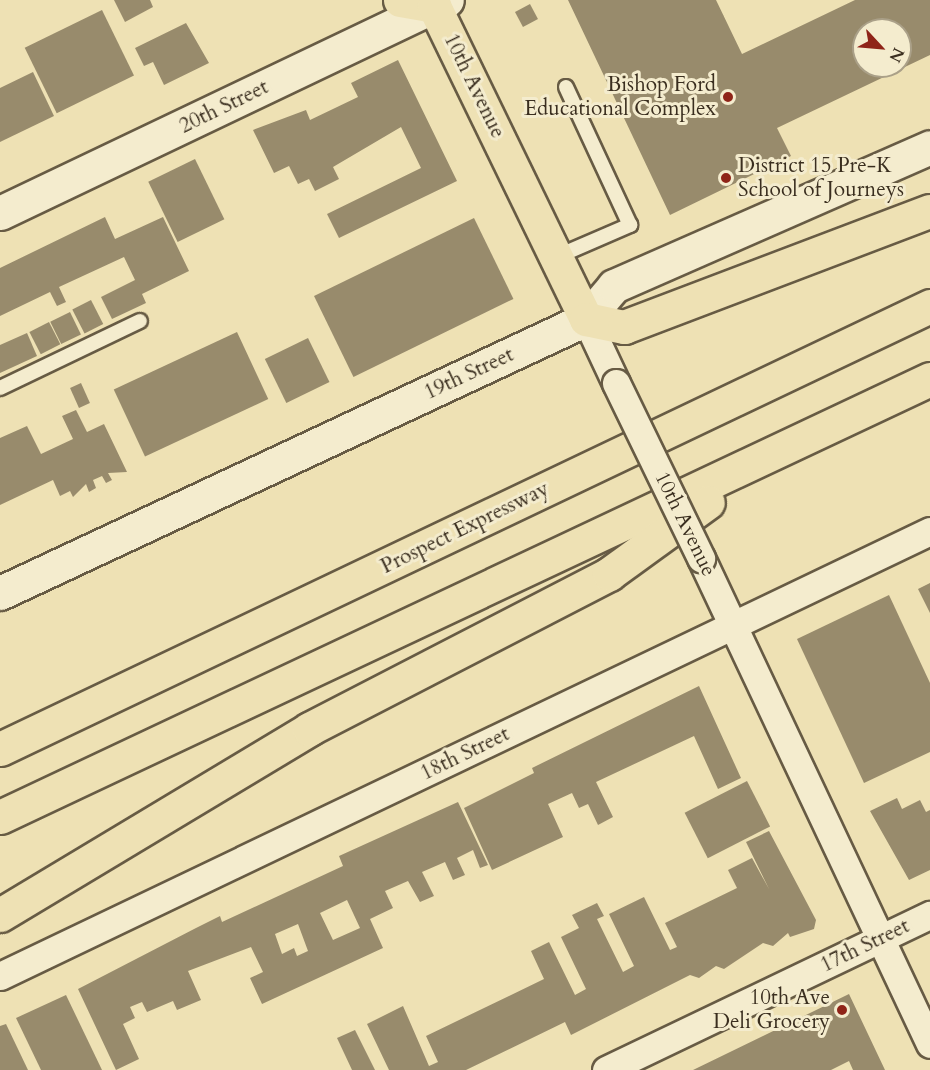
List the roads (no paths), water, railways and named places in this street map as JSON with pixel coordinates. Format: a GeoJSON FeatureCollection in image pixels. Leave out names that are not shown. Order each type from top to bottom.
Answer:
{"type":"FeatureCollection","features":[{"type":"Feature","properties":{"kind":"main road"},"geometry":{"type":"LineString","coordinates":[[400,0],[441,3]]}},
{"type":"Feature","properties":{"kind":"main road","name":"20th Street"},"geometry":{"type":"LineString","coordinates":[[0,213],[441,3]]}},
{"type":"Feature","properties":{"kind":"main road","name":"10th Avenue"},"geometry":{"type":"LineString","coordinates":[[441,3],[586,319]]}},
{"type":"Feature","properties":{"kind":"main road","name":"19th Street"},"geometry":{"type":"LineString","coordinates":[[0,592],[586,319],[614,286],[930,147]]}},
{"type":"Feature","properties":{"kind":"main road"},"geometry":{"type":"LineString","coordinates":[[586,319],[624,327],[930,211]]}},
{"type":"Feature","properties":{"kind":"main road","name":"Prospect Expressway"},"geometry":{"type":"LineString","coordinates":[[0,749],[930,306]]}},
{"type":"Feature","properties":{"kind":"main road"},"geometry":{"type":"LineString","coordinates":[[0,817],[930,379]]}},
{"type":"Feature","properties":{"kind":"main road"},"geometry":{"type":"LineString","coordinates":[[0,915],[309,729],[609,574],[778,451]]}},
{"type":"Feature","properties":{"kind":"street","name":"10th Avenue"},"geometry":{"type":"LineString","coordinates":[[586,319],[930,1044]]}},
{"type":"Feature","properties":{"kind":"street","name":"18th Street"},"geometry":{"type":"LineString","coordinates":[[0,976],[930,531]]}},
{"type":"Feature","properties":{"kind":"street","name":"17th Street"},"geometry":{"type":"LineString","coordinates":[[606,1070],[930,915]]}},
{"type":"Feature","properties":{"kind":"lane"},"geometry":{"type":"LineString","coordinates":[[556,257],[630,225],[566,87]]}},
{"type":"Feature","properties":{"kind":"lane"},"geometry":{"type":"LineString","coordinates":[[0,388],[140,321]]}},
{"type":"Feature","properties":{"kind":"place","name":"Bishop Ford Educational Complex"},"geometry":{"type":"Point","coordinates":[728,97]}},
{"type":"Feature","properties":{"kind":"place","name":"District 15 Pre-K School of Journeys"},"geometry":{"type":"Point","coordinates":[726,178]}},
{"type":"Feature","properties":{"kind":"place","name":"10th Ave Deli Grocery"},"geometry":{"type":"Point","coordinates":[842,1010]}}]}
